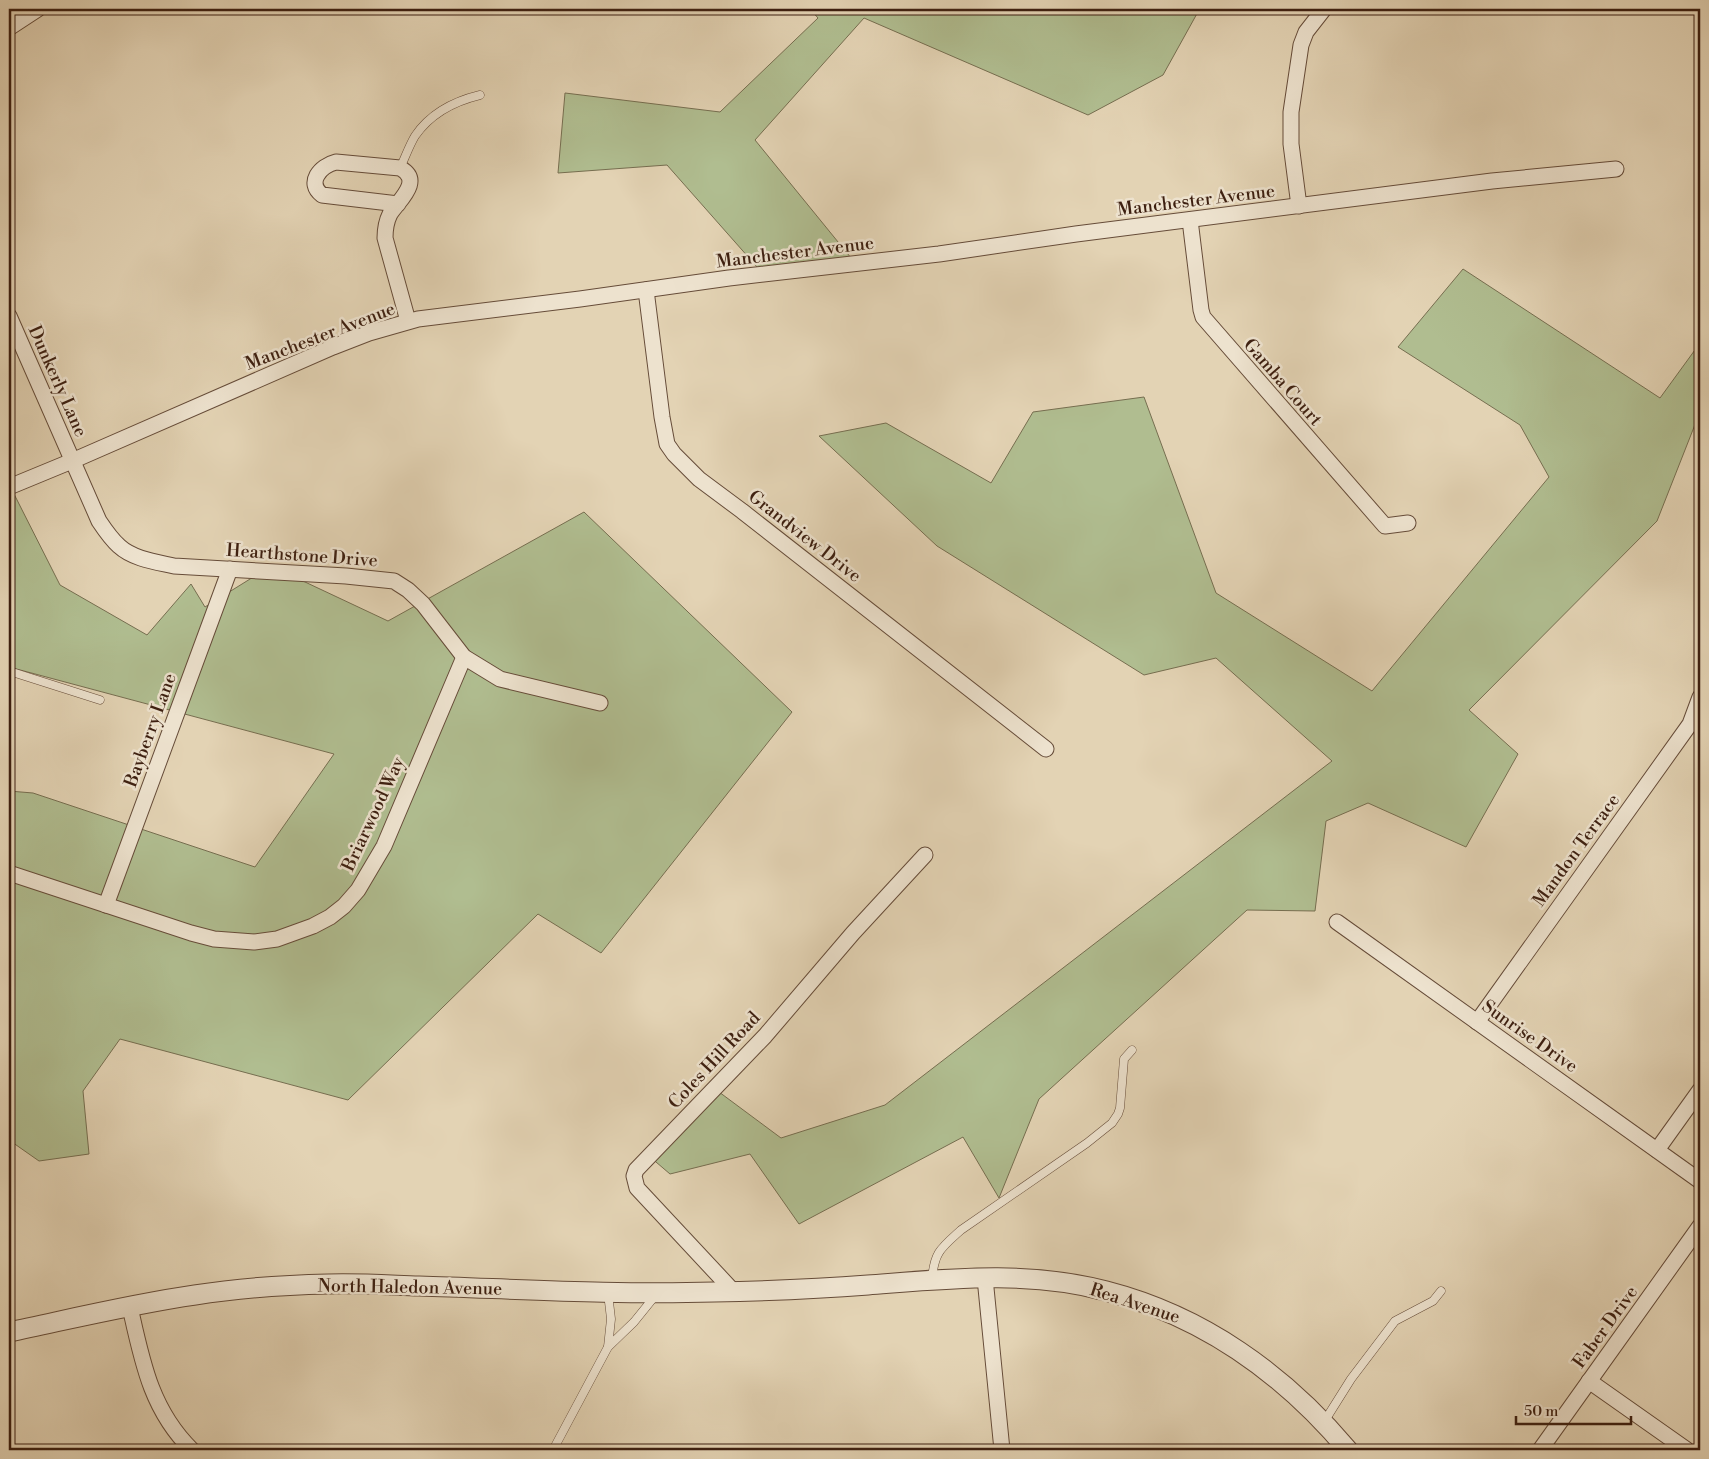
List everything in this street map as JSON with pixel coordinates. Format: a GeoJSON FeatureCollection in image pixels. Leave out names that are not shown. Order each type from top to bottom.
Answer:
{"type":"FeatureCollection","features":[{"type":"Feature","properties":{"kind":"street"},"geometry":{"type":"LineString","coordinates":[[9,28],[38,9]]}},
{"type":"Feature","properties":{"kind":"street"},"geometry":{"type":"LineString","coordinates":[[1299,206],[1291,144],[1291,112],[1296,68],[1306,32],[1324,9]]}},
{"type":"Feature","properties":{"kind":"street"},"geometry":{"type":"LineString","coordinates":[[398,204],[322,196],[316,191],[314,184],[316,176],[328,164],[336,162],[400,168],[408,174],[409,189],[388,220],[385,238],[408,321]]}},
{"type":"Feature","properties":{"kind":"street","name":"Manchester Avenue"},"geometry":{"type":"LineString","coordinates":[[9,487],[333,347],[408,321],[861,262],[939,254],[1492,181],[1616,169]]}},
{"type":"Feature","properties":{"kind":"street","name":"Gamba Court"},"geometry":{"type":"LineString","coordinates":[[1190,220],[1203,316],[1235,356],[1385,526],[1408,523]]}},
{"type":"Feature","properties":{"kind":"street","name":"Grandview Drive"},"geometry":{"type":"LineString","coordinates":[[646,290],[662,417],[668,444],[674,454],[699,480],[742,511],[1046,749]]}},
{"type":"Feature","properties":{"kind":"street","name":"Dunkerly Lane"},"geometry":{"type":"LineString","coordinates":[[9,316],[72,461]]}},
{"type":"Feature","properties":{"kind":"street","name":"Hearthstone Drive"},"geometry":{"type":"LineString","coordinates":[[72,461],[99,521],[119,547],[139,557],[174,566],[346,576],[394,581],[408,590],[423,604],[464,657],[500,678],[600,703]]}},
{"type":"Feature","properties":{"kind":"street","name":"Bayberry Lane"},"geometry":{"type":"LineString","coordinates":[[106,905],[230,569]]}},
{"type":"Feature","properties":{"kind":"street","name":"Briarwood Way"},"geometry":{"type":"LineString","coordinates":[[9,873],[214,939],[254,942],[277,939],[314,926],[344,906],[358,890],[384,846],[464,657]]}},
{"type":"Feature","properties":{"kind":"street","name":"Mandon Terrace"},"geometry":{"type":"LineString","coordinates":[[1477,1022],[1690,724],[1700,697]]}},
{"type":"Feature","properties":{"kind":"street","name":"Coles Hill Road"},"geometry":{"type":"LineString","coordinates":[[734,1292],[637,1188],[634,1176],[636,1170],[765,1036],[853,933],[925,855]]}},
{"type":"Feature","properties":{"kind":"street","name":"Sunrise Drive"},"geometry":{"type":"LineString","coordinates":[[1337,922],[1700,1180]]}},
{"type":"Feature","properties":{"kind":"street"},"geometry":{"type":"LineString","coordinates":[[1657,1150],[1700,1090]]}},
{"type":"Feature","properties":{"kind":"street","name":"Faber Drive"},"geometry":{"type":"LineString","coordinates":[[1540,1450],[1700,1226]]}},
{"type":"Feature","properties":{"kind":"street"},"geometry":{"type":"LineString","coordinates":[[985,1278],[1002,1450]]}},
{"type":"Feature","properties":{"kind":"street","name":"Rea Avenue"},"geometry":{"type":"LineString","coordinates":[[816,1288],[932,1280],[1010,1278],[1048,1280],[1096,1288],[1133,1298],[1192,1322],[1219,1337],[1261,1365],[1324,1422],[1348,1450]]}},
{"type":"Feature","properties":{"kind":"street","name":"North Haledon Avenue"},"geometry":{"type":"LineString","coordinates":[[9,1332],[194,1295],[261,1287],[330,1284],[658,1293],[816,1288]]}},
{"type":"Feature","properties":{"kind":"street"},"geometry":{"type":"LineString","coordinates":[[130,1307],[144,1366],[152,1390],[162,1413],[175,1432],[192,1450]]}},
{"type":"Feature","properties":{"kind":"street"},"geometry":{"type":"LineString","coordinates":[[1589,1381],[1687,1450]]}},
{"type":"Feature","properties":{"kind":"lane"},"geometry":{"type":"LineString","coordinates":[[400,168],[414,138],[431,118],[447,107],[480,95]]}},
{"type":"Feature","properties":{"kind":"lane"},"geometry":{"type":"LineString","coordinates":[[9,671],[100,700]]}},
{"type":"Feature","properties":{"kind":"lane"},"geometry":{"type":"LineString","coordinates":[[932,1280],[935,1260],[948,1242],[961,1230],[1087,1142],[1115,1120],[1120,1108],[1124,1059],[1132,1050]]}},
{"type":"Feature","properties":{"kind":"lane"},"geometry":{"type":"LineString","coordinates":[[608,1291],[612,1319],[608,1347]]}},
{"type":"Feature","properties":{"kind":"lane"},"geometry":{"type":"LineString","coordinates":[[1324,1422],[1351,1379],[1395,1321],[1433,1300],[1441,1291]]}},
{"type":"Feature","properties":{"kind":"lane"},"geometry":{"type":"LineString","coordinates":[[553,1450],[608,1347],[634,1322],[658,1293]]}},
{"type":"Feature","properties":{"kind":"green space"},"geometry":{"type":"Polygon","coordinates":[[[810,9],[1199,10],[1163,75],[1088,115],[864,18],[755,140],[856,264],[765,276],[667,165],[558,173],[565,93],[720,112],[818,18],[810,9]]]}},
{"type":"Feature","properties":{"kind":"green space"},"geometry":{"type":"Polygon","coordinates":[[[1463,269],[1660,398],[1700,343],[1700,419],[1696,422],[1657,521],[1469,710],[1518,754],[1466,847],[1368,803],[1326,821],[1315,911],[1247,910],[1039,1099],[999,1198],[963,1137],[799,1224],[750,1154],[670,1174],[649,1156],[715,1089],[781,1138],[885,1105],[1332,761],[1216,658],[1144,675],[937,546],[819,436],[886,423],[991,483],[1033,412],[1144,397],[1216,593],[1372,691],[1549,477],[1520,425],[1398,347],[1463,269]]]}},
{"type":"Feature","properties":{"kind":"green space"},"geometry":{"type":"Polygon","coordinates":[[[12,490],[60,585],[147,635],[191,584],[205,607],[271,566],[388,621],[584,512],[792,712],[601,953],[538,914],[348,1100],[120,1039],[83,1091],[89,1154],[39,1161],[9,1140],[9,791],[33,793],[255,867],[334,754],[9,667],[9,492],[12,490]]]}}]}
